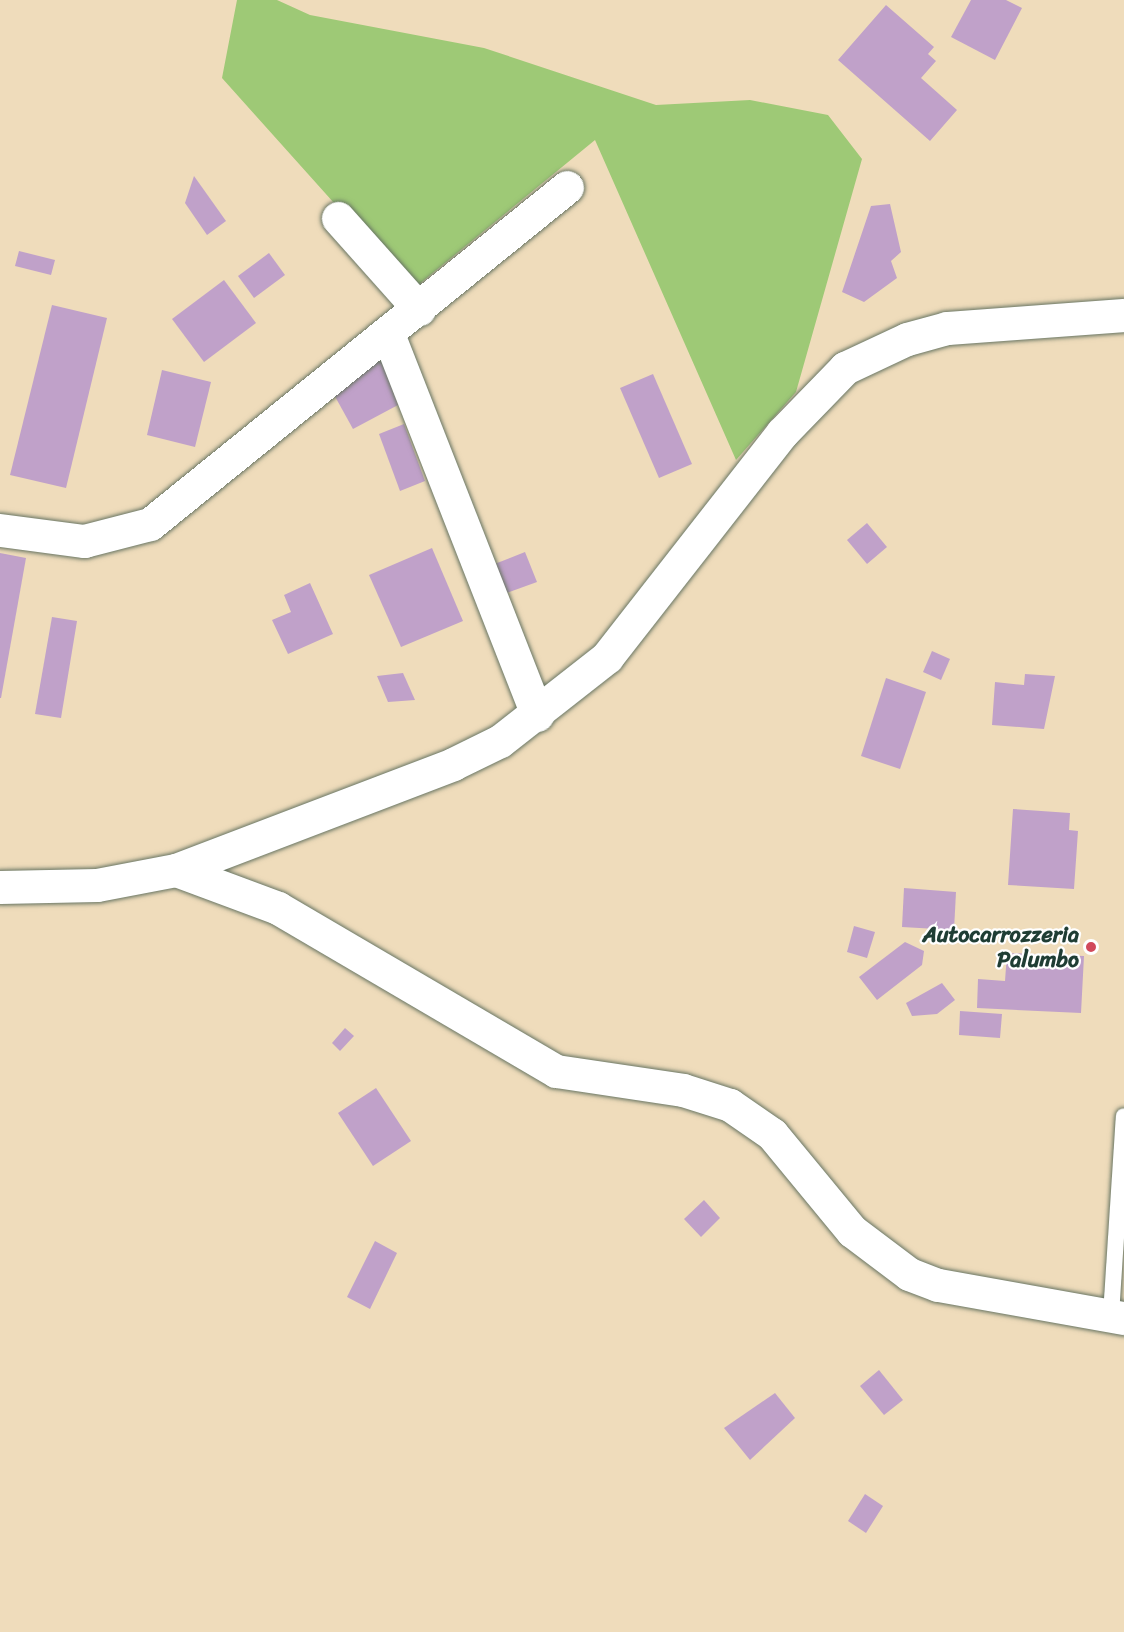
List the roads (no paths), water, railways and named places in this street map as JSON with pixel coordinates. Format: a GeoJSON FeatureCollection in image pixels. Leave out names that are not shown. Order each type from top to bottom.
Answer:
{"type":"FeatureCollection","features":[{"type":"Feature","properties":{"kind":"street"},"geometry":{"type":"LineString","coordinates":[[0,530],[84,541],[150,524],[419,309],[567,187]]}},
{"type":"Feature","properties":{"kind":"street"},"geometry":{"type":"LineString","coordinates":[[338,218],[419,309]]}},
{"type":"Feature","properties":{"kind":"street"},"geometry":{"type":"LineString","coordinates":[[0,887],[97,885],[176,870],[453,764],[537,715],[607,657],[641,620],[782,434],[845,368],[906,339],[947,328],[1124,315]]}},
{"type":"Feature","properties":{"kind":"street"},"geometry":{"type":"LineString","coordinates":[[388,334],[537,715]]}},
{"type":"Feature","properties":{"kind":"street"},"geometry":{"type":"LineString","coordinates":[[176,870],[278,908],[556,1071],[683,1090],[730,1105],[772,1134],[852,1231],[909,1274],[938,1285],[1117,1316]]}},
{"type":"Feature","properties":{"kind":"lane"},"geometry":{"type":"LineString","coordinates":[[1117,1316],[1124,1116]]}},
{"type":"Feature","properties":{"kind":"place","name":"Autocarrozzeria Palumbo"},"geometry":{"type":"Point","coordinates":[1091,947]}}]}
